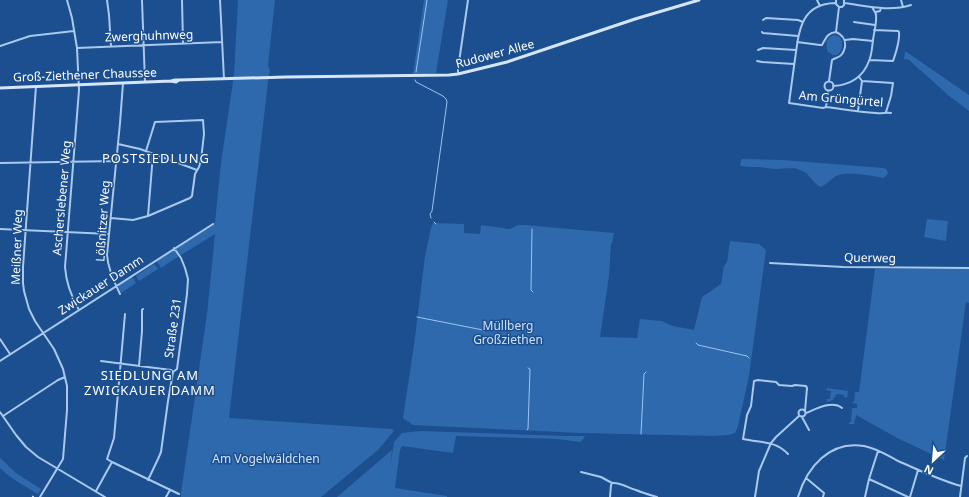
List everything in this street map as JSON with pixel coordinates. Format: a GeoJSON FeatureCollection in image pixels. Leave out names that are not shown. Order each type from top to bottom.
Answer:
{"type":"FeatureCollection","features":[{"type":"Feature","properties":{"kind":"street","name":"Ascherslebener Weg"},"geometry":{"type":"LineString","coordinates":[[67,0],[77,48],[79,84],[65,267],[67,285],[79,310]]}},
{"type":"Feature","properties":{"kind":"street"},"geometry":{"type":"LineString","coordinates":[[107,0],[111,46]]}},
{"type":"Feature","properties":{"kind":"street"},"geometry":{"type":"LineString","coordinates":[[142,0],[145,82]]}},
{"type":"Feature","properties":{"kind":"street"},"geometry":{"type":"LineString","coordinates":[[182,0],[184,43]]}},
{"type":"Feature","properties":{"kind":"street"},"geometry":{"type":"LineString","coordinates":[[220,0],[224,79]]}},
{"type":"Feature","properties":{"kind":"street"},"geometry":{"type":"LineString","coordinates":[[458,74],[468,0]]}},
{"type":"Feature","properties":{"kind":"street","name":"Rudower Allee"},"geometry":{"type":"LineString","coordinates":[[240,78],[458,74],[507,62],[699,0]]}},
{"type":"Feature","properties":{"kind":"street"},"geometry":{"type":"LineString","coordinates":[[817,0],[820,6]]}},
{"type":"Feature","properties":{"kind":"street"},"geometry":{"type":"LineString","coordinates":[[900,0],[903,7]]}},
{"type":"Feature","properties":{"kind":"street"},"geometry":{"type":"LineString","coordinates":[[757,61],[794,64],[798,36],[802,22],[811,12],[820,6],[836,1],[836,5],[839,7],[836,32]]}},
{"type":"Feature","properties":{"kind":"street"},"geometry":{"type":"LineString","coordinates":[[839,7],[842,7],[844,2],[892,9],[911,5]]}},
{"type":"Feature","properties":{"kind":"street"},"geometry":{"type":"LineString","coordinates":[[826,107],[828,91],[831,90],[833,86],[843,85],[859,77],[870,60],[876,12],[872,7]]}},
{"type":"Feature","properties":{"kind":"street"},"geometry":{"type":"LineString","coordinates":[[876,12],[880,11],[881,8]]}},
{"type":"Feature","properties":{"kind":"street"},"geometry":{"type":"LineString","coordinates":[[763,20],[766,18],[798,20],[802,22]]}},
{"type":"Feature","properties":{"kind":"street"},"geometry":{"type":"LineString","coordinates":[[854,22],[875,25]]}},
{"type":"Feature","properties":{"kind":"street"},"geometry":{"type":"LineString","coordinates":[[874,30],[900,32],[898,44],[892,61]]}},
{"type":"Feature","properties":{"kind":"street"},"geometry":{"type":"LineString","coordinates":[[0,46],[30,36],[74,31]]}},
{"type":"Feature","properties":{"kind":"street"},"geometry":{"type":"LineString","coordinates":[[762,32],[798,36]]}},
{"type":"Feature","properties":{"kind":"street"},"geometry":{"type":"LineString","coordinates":[[797,42],[822,45],[827,35],[836,32],[843,36],[845,40],[843,53],[839,57],[832,60],[829,81],[824,86],[828,91]]}},
{"type":"Feature","properties":{"kind":"street"},"geometry":{"type":"LineString","coordinates":[[845,40],[853,38],[873,41]]}},
{"type":"Feature","properties":{"kind":"street","name":"Zwerghuhnweg"},"geometry":{"type":"LineString","coordinates":[[77,48],[222,42]]}},
{"type":"Feature","properties":{"kind":"street"},"geometry":{"type":"LineString","coordinates":[[758,50],[763,48],[796,50]]}},
{"type":"Feature","properties":{"kind":"street"},"geometry":{"type":"LineString","coordinates":[[870,60],[896,62]]}},
{"type":"Feature","properties":{"kind":"street","name":"Am Grüngürtel"},"geometry":{"type":"LineString","coordinates":[[794,64],[789,103],[823,108],[826,107],[891,113]]}},
{"type":"Feature","properties":{"kind":"street"},"geometry":{"type":"LineString","coordinates":[[858,111],[862,81],[859,77]]}},
{"type":"Feature","properties":{"kind":"street","name":"Groß-Ziethener Chaussee"},"geometry":{"type":"LineString","coordinates":[[0,88],[240,78]]}},
{"type":"Feature","properties":{"kind":"street"},"geometry":{"type":"LineString","coordinates":[[829,81],[832,82],[833,86]]}},
{"type":"Feature","properties":{"kind":"street"},"geometry":{"type":"LineString","coordinates":[[862,81],[893,82],[891,96],[886,112]]}},
{"type":"Feature","properties":{"kind":"street","name":"Lößnitzer Weg"},"geometry":{"type":"LineString","coordinates":[[120,294],[109,267],[108,259],[123,83]]}},
{"type":"Feature","properties":{"kind":"street","name":"Meißner Weg"},"geometry":{"type":"LineString","coordinates":[[36,86],[22,273],[24,291],[29,309],[59,360],[67,386],[67,410],[63,459],[40,497]]}},
{"type":"Feature","properties":{"kind":"street"},"geometry":{"type":"LineString","coordinates":[[111,218],[133,220],[148,216],[192,196],[195,174],[199,167],[202,151],[204,134],[203,120],[155,122],[146,151]]}},
{"type":"Feature","properties":{"kind":"street"},"geometry":{"type":"LineString","coordinates":[[118,144],[140,149],[197,170]]}},
{"type":"Feature","properties":{"kind":"street"},"geometry":{"type":"LineString","coordinates":[[148,216],[153,154]]}},
{"type":"Feature","properties":{"kind":"street"},"geometry":{"type":"LineString","coordinates":[[0,163],[116,161]]}},
{"type":"Feature","properties":{"kind":"street","name":"Zwickauer Damm"},"geometry":{"type":"LineString","coordinates":[[0,361],[213,224]]}},
{"type":"Feature","properties":{"kind":"street"},"geometry":{"type":"LineString","coordinates":[[0,229],[109,234]]}},
{"type":"Feature","properties":{"kind":"street","name":"Straße 231"},"geometry":{"type":"LineString","coordinates":[[148,480],[160,452],[173,372],[177,369],[188,286],[187,272],[180,255],[174,248]]}},
{"type":"Feature","properties":{"kind":"street","name":"Querweg"},"geometry":{"type":"LineString","coordinates":[[770,263],[843,267],[969,268]]}},
{"type":"Feature","properties":{"kind":"street"},"geometry":{"type":"LineString","coordinates":[[139,366],[143,309]]}},
{"type":"Feature","properties":{"kind":"street"},"geometry":{"type":"LineString","coordinates":[[125,314],[114,438],[107,457],[108,460],[179,494]]}},
{"type":"Feature","properties":{"kind":"street"},"geometry":{"type":"LineString","coordinates":[[0,339],[10,354]]}},
{"type":"Feature","properties":{"kind":"street"},"geometry":{"type":"LineString","coordinates":[[101,361],[171,370],[173,372]]}},
{"type":"Feature","properties":{"kind":"street"},"geometry":{"type":"LineString","coordinates":[[3,416],[65,377]]}},
{"type":"Feature","properties":{"kind":"street"},"geometry":{"type":"LineString","coordinates":[[755,497],[759,471],[771,443],[797,416],[805,416],[808,388],[806,386],[779,385],[776,382],[754,380],[751,406],[747,415],[743,439],[771,443],[784,449],[788,454]]}},
{"type":"Feature","properties":{"kind":"street"},"geometry":{"type":"LineString","coordinates":[[809,430],[798,413],[800,410],[805,412],[833,404],[842,408]]}},
{"type":"Feature","properties":{"kind":"street"},"geometry":{"type":"LineString","coordinates":[[0,412],[13,432],[26,447],[38,457],[105,497]]}},
{"type":"Feature","properties":{"kind":"street"},"geometry":{"type":"LineString","coordinates":[[798,497],[800,488],[818,461],[836,448],[846,445],[856,445],[870,448],[946,482],[961,486]]}},
{"type":"Feature","properties":{"kind":"street"},"geometry":{"type":"LineString","coordinates":[[865,497],[878,451]]}},
{"type":"Feature","properties":{"kind":"street"},"geometry":{"type":"LineString","coordinates":[[960,497],[965,458],[967,456]]}},
{"type":"Feature","properties":{"kind":"street"},"geometry":{"type":"LineString","coordinates":[[96,491],[112,462]]}},
{"type":"Feature","properties":{"kind":"street"},"geometry":{"type":"LineString","coordinates":[[869,479],[909,497],[918,470]]}},
{"type":"Feature","properties":{"kind":"street"},"geometry":{"type":"LineString","coordinates":[[581,472],[622,484],[648,496],[651,495],[657,497]]}},
{"type":"Feature","properties":{"kind":"street"},"geometry":{"type":"LineString","coordinates":[[806,478],[824,493],[823,497]]}},
{"type":"Feature","properties":{"kind":"street"},"geometry":{"type":"LineString","coordinates":[[610,497],[612,482]]}},
{"type":"Feature","properties":{"kind":"street"},"geometry":{"type":"LineString","coordinates":[[166,497],[170,490]]}},
{"type":"Feature","properties":{"kind":"green space","name":"Am Vogelwäldchen"},"geometry":{"type":"Polygon","coordinates":[[[238,0],[275,0],[268,65],[270,70],[229,418],[392,429],[394,431],[378,450],[321,497],[181,497],[207,314],[215,234],[181,255],[175,248],[215,222],[221,163],[234,75],[238,0]]]}},
{"type":"Feature","properties":{"kind":"green space"},"geometry":{"type":"Polygon","coordinates":[[[424,0],[448,0],[436,73],[413,74],[424,0]]]}},
{"type":"Feature","properties":{"kind":"green space"},"geometry":{"type":"Polygon","coordinates":[[[834,35],[839,37],[842,41],[840,52],[837,55],[833,55],[828,52],[827,47],[828,39],[834,35]]]}},
{"type":"Feature","properties":{"kind":"green space"},"geometry":{"type":"Polygon","coordinates":[[[905,51],[969,95],[969,111],[948,95],[909,60],[904,60],[905,51]]]}},
{"type":"Feature","properties":{"kind":"green space"},"geometry":{"type":"Polygon","coordinates":[[[742,159],[783,160],[883,168],[886,169],[888,173],[883,178],[860,174],[840,175],[836,176],[821,187],[815,184],[804,171],[792,168],[776,169],[740,166],[742,159]]]}},
{"type":"Feature","properties":{"kind":"green space"},"geometry":{"type":"Polygon","coordinates":[[[927,219],[948,221],[946,241],[924,237],[927,219]]]}},
{"type":"Feature","properties":{"kind":"green space","name":"Müllberg Großziethen"},"geometry":{"type":"Polygon","coordinates":[[[433,223],[464,224],[464,233],[480,234],[481,225],[510,229],[518,225],[525,225],[614,233],[611,244],[609,276],[600,337],[637,338],[640,319],[661,321],[673,326],[694,330],[702,297],[721,284],[724,266],[727,262],[730,241],[759,244],[766,250],[749,376],[738,426],[735,433],[714,436],[580,433],[413,425],[404,419],[425,256],[433,223]]]}},
{"type":"Feature","properties":{"kind":"green space"},"geometry":{"type":"Polygon","coordinates":[[[171,251],[175,251],[179,256],[161,268],[156,260],[171,251]]]}},
{"type":"Feature","properties":{"kind":"green space"},"geometry":{"type":"Polygon","coordinates":[[[154,264],[158,269],[139,281],[136,276],[154,264]]]}},
{"type":"Feature","properties":{"kind":"green space"},"geometry":{"type":"Polygon","coordinates":[[[875,269],[969,269],[969,303],[966,302],[944,460],[899,439],[856,415],[854,424],[849,424],[849,422],[851,422],[852,408],[857,408],[857,404],[852,402],[854,402],[855,392],[859,392],[875,269]]]}},
{"type":"Feature","properties":{"kind":"green space"},"geometry":{"type":"Polygon","coordinates":[[[132,276],[136,283],[121,293],[118,286],[132,276]]]}},
{"type":"Feature","properties":{"kind":"green space"},"geometry":{"type":"Polygon","coordinates":[[[827,388],[848,391],[847,398],[844,397],[844,395],[836,394],[833,400],[827,402],[827,399],[830,399],[831,391],[826,390],[827,388]]]}},
{"type":"Feature","properties":{"kind":"green space"},"geometry":{"type":"Polygon","coordinates":[[[421,431],[585,436],[581,442],[557,439],[456,436],[453,453],[402,446],[400,450],[395,488],[447,497],[337,497],[392,450],[390,468],[394,442],[402,433],[421,431]]]}},
{"type":"Feature","properties":{"kind":"green space"},"geometry":{"type":"Polygon","coordinates":[[[0,458],[16,473],[41,489],[38,494],[4,472],[0,468],[0,458]]]}},
{"type":"Feature","properties":{"kind":"waterway"},"geometry":{"type":"LineString","coordinates":[[416,72],[427,0]]}},
{"type":"Feature","properties":{"kind":"waterway"},"geometry":{"type":"LineString","coordinates":[[415,80],[416,82],[443,96],[447,102],[432,211],[430,214],[431,218]]}},
{"type":"Feature","properties":{"kind":"waterway"},"geometry":{"type":"LineString","coordinates":[[532,229],[531,290],[533,292]]}},
{"type":"Feature","properties":{"kind":"waterway"},"geometry":{"type":"LineString","coordinates":[[417,317],[483,330],[484,332]]}},
{"type":"Feature","properties":{"kind":"waterway"},"geometry":{"type":"LineString","coordinates":[[696,343],[698,345],[747,356],[749,358]]}},
{"type":"Feature","properties":{"kind":"waterway"},"geometry":{"type":"LineString","coordinates":[[527,430],[530,369],[528,368]]}},
{"type":"Feature","properties":{"kind":"waterway"},"geometry":{"type":"LineString","coordinates":[[641,434],[644,374],[646,372]]}},
{"type":"Feature","properties":{"kind":"district","name":"POSTSIEDLUNG"},"geometry":{"type":"Point","coordinates":[156,158]}},
{"type":"Feature","properties":{"kind":"district","name":"SIEDLUNG AM ZWICKAUER DAMM"},"geometry":{"type":"Point","coordinates":[150,382]}}]}
